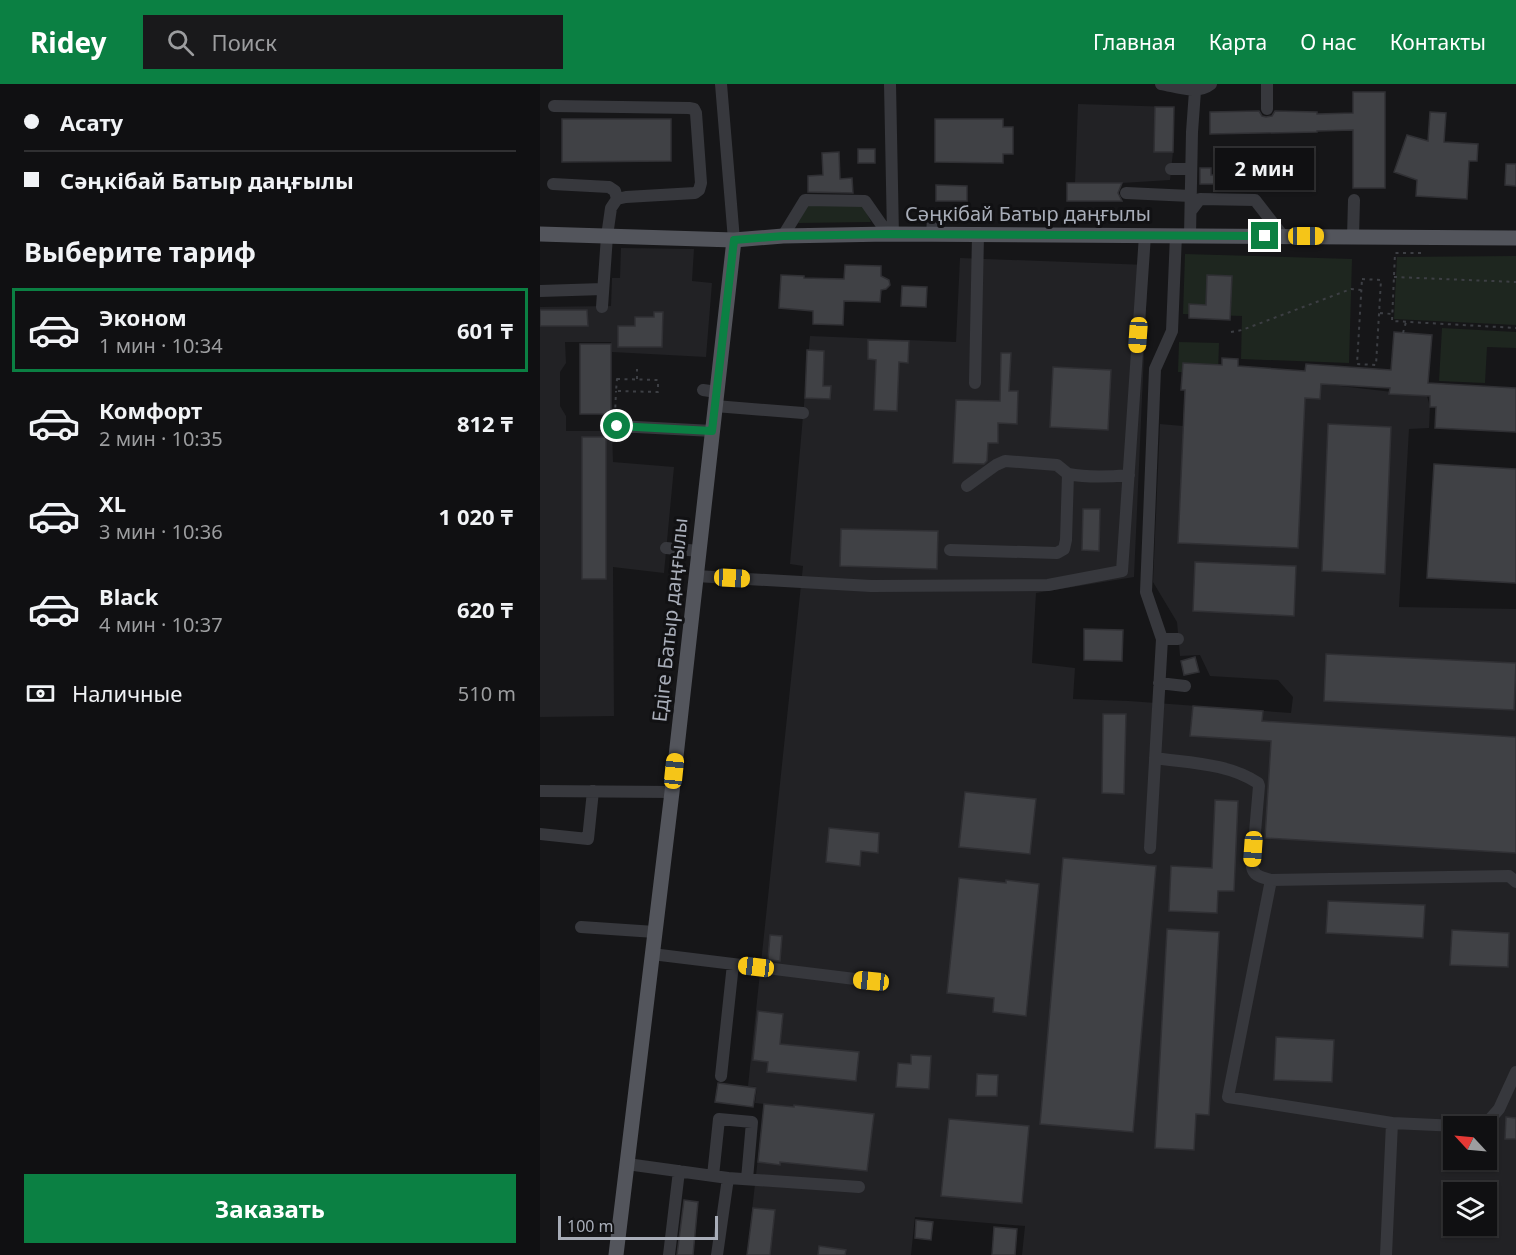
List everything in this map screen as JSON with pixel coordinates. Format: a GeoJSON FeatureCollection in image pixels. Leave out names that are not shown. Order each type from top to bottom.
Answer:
{"type":"FeatureCollection","features":[{"type":"Feature","properties":{"kind":"main road","name":"Сәңкібай Батыр даңғылы"},"geometry":{"type":"LineString","coordinates":[[540,234],[734,240],[783,236],[891,234],[1516,238]]}},
{"type":"Feature","properties":{"kind":"main road","name":"Едіге Батыр даңғылы"},"geometry":{"type":"LineString","coordinates":[[616,1255],[699,551],[712,431],[712,396],[734,240]]}},
{"type":"Feature","properties":{"kind":"street"},"geometry":{"type":"LineString","coordinates":[[721,84],[734,240]]}},
{"type":"Feature","properties":{"kind":"street"},"geometry":{"type":"LineString","coordinates":[[890,84],[891,234]]}},
{"type":"Feature","properties":{"kind":"street"},"geometry":{"type":"LineString","coordinates":[[1161,84],[1195,91],[1211,84]]}},
{"type":"Feature","properties":{"kind":"street"},"geometry":{"type":"LineString","coordinates":[[1267,84],[1267,109]]}},
{"type":"Feature","properties":{"kind":"street"},"geometry":{"type":"LineString","coordinates":[[1150,848],[1162,639],[1146,592],[1155,369],[1173,331],[1183,235],[1191,211],[1191,169],[1196,132],[1195,91]]}},
{"type":"Feature","properties":{"kind":"street"},"geometry":{"type":"LineString","coordinates":[[554,106],[689,108],[694,109],[696,113],[701,183],[699,190],[694,193],[617,199],[611,208],[607,236],[602,307]]}},
{"type":"Feature","properties":{"kind":"street"},"geometry":{"type":"LineString","coordinates":[[1171,169],[1191,169]]}},
{"type":"Feature","properties":{"kind":"street"},"geometry":{"type":"LineString","coordinates":[[553,184],[609,187],[615,191],[617,199]]}},
{"type":"Feature","properties":{"kind":"street"},"geometry":{"type":"LineString","coordinates":[[1126,193],[1191,196]]}},
{"type":"Feature","properties":{"kind":"street"},"geometry":{"type":"LineString","coordinates":[[1191,211],[1200,199],[1255,200],[1283,236]]}},
{"type":"Feature","properties":{"kind":"street"},"geometry":{"type":"LineString","coordinates":[[783,236],[805,200],[865,201],[891,234]]}},
{"type":"Feature","properties":{"kind":"street"},"geometry":{"type":"LineString","coordinates":[[1353,237],[1354,200]]}},
{"type":"Feature","properties":{"kind":"street"},"geometry":{"type":"LineString","coordinates":[[932,235],[933,218]]}},
{"type":"Feature","properties":{"kind":"street"},"geometry":{"type":"LineString","coordinates":[[975,383],[978,235]]}},
{"type":"Feature","properties":{"kind":"street"},"geometry":{"type":"LineString","coordinates":[[696,576],[871,586],[1048,585],[1122,571],[1145,235]]}},
{"type":"Feature","properties":{"kind":"street"},"geometry":{"type":"LineString","coordinates":[[540,291],[603,289]]}},
{"type":"Feature","properties":{"kind":"street"},"geometry":{"type":"LineString","coordinates":[[712,396],[803,413]]}},
{"type":"Feature","properties":{"kind":"street"},"geometry":{"type":"LineString","coordinates":[[616,420],[712,431]]}},
{"type":"Feature","properties":{"kind":"street"},"geometry":{"type":"LineString","coordinates":[[967,486],[1005,461],[1057,465],[1068,474],[1084,477],[1129,475]]}},
{"type":"Feature","properties":{"kind":"street"},"geometry":{"type":"LineString","coordinates":[[950,550],[1057,553],[1064,549],[1068,474]]}},
{"type":"Feature","properties":{"kind":"street"},"geometry":{"type":"LineString","coordinates":[[666,548],[699,551]]}},
{"type":"Feature","properties":{"kind":"street"},"geometry":{"type":"LineString","coordinates":[[1162,639],[1178,639]]}},
{"type":"Feature","properties":{"kind":"street"},"geometry":{"type":"LineString","coordinates":[[1159,683],[1185,686]]}},
{"type":"Feature","properties":{"kind":"street"},"geometry":{"type":"LineString","coordinates":[[1155,758],[1220,767],[1257,783],[1252,867],[1256,876],[1271,880],[1509,876],[1516,882]]}},
{"type":"Feature","properties":{"kind":"street"},"geometry":{"type":"LineString","coordinates":[[540,791],[672,792]]}},
{"type":"Feature","properties":{"kind":"street"},"geometry":{"type":"LineString","coordinates":[[540,834],[588,839],[593,791]]}},
{"type":"Feature","properties":{"kind":"street"},"geometry":{"type":"LineString","coordinates":[[1271,880],[1228,1097],[1392,1123],[1443,1125]]}},
{"type":"Feature","properties":{"kind":"street"},"geometry":{"type":"LineString","coordinates":[[581,927],[655,932]]}},
{"type":"Feature","properties":{"kind":"street"},"geometry":{"type":"LineString","coordinates":[[652,954],[871,981]]}},
{"type":"Feature","properties":{"kind":"street"},"geometry":{"type":"LineString","coordinates":[[721,1076],[733,964]]}},
{"type":"Feature","properties":{"kind":"street"},"geometry":{"type":"LineString","coordinates":[[1493,1116],[1499,1109],[1516,1072]]}},
{"type":"Feature","properties":{"kind":"street"},"geometry":{"type":"LineString","coordinates":[[713,1176],[719,1119],[752,1122],[747,1179]]}},
{"type":"Feature","properties":{"kind":"street"},"geometry":{"type":"LineString","coordinates":[[1386,1255],[1392,1123]]}},
{"type":"Feature","properties":{"kind":"street"},"geometry":{"type":"LineString","coordinates":[[627,1164],[728,1178],[859,1187]]}},
{"type":"Feature","properties":{"kind":"street"},"geometry":{"type":"LineString","coordinates":[[669,1255],[679,1171]]}},
{"type":"Feature","properties":{"kind":"street"},"geometry":{"type":"LineString","coordinates":[[717,1255],[728,1178]]}},
{"type":"Feature","properties":{"kind":"path"},"geometry":{"type":"LineString","coordinates":[[1421,253],[1395,253],[1392,321],[1516,328]]}},
{"type":"Feature","properties":{"kind":"path"},"geometry":{"type":"LineString","coordinates":[[1394,277],[1516,282]]}},
{"type":"Feature","properties":{"kind":"path"},"geometry":{"type":"LineString","coordinates":[[1362,279],[1381,280],[1379,313],[1376,365],[1357,364],[1362,279]]}},
{"type":"Feature","properties":{"kind":"path"},"geometry":{"type":"LineString","coordinates":[[1231,332],[1242,330],[1351,289],[1361,290]]}},
{"type":"Feature","properties":{"kind":"path"},"geometry":{"type":"LineString","coordinates":[[1379,313],[1392,314]]}},
{"type":"Feature","properties":{"kind":"path"},"geometry":{"type":"LineString","coordinates":[[1403,333],[1406,322]]}},
{"type":"Feature","properties":{"kind":"path"},"geometry":{"type":"LineString","coordinates":[[637,369],[637,379]]}},
{"type":"Feature","properties":{"kind":"path"},"geometry":{"type":"LineString","coordinates":[[616,392],[658,392],[658,380],[617,379],[616,392],[616,420]]}},
{"type":"Feature","properties":{"kind":"shaded area"},"geometry":{"type":"Polygon","coordinates":[[[1078,104],[1174,107],[1170,180],[1075,183],[1078,104]]]}},
{"type":"Feature","properties":{"kind":"shaded area"},"geometry":{"type":"Polygon","coordinates":[[[808,204],[863,205],[871,222],[798,223],[808,204]]]}},
{"type":"Feature","properties":{"kind":"shaded area"},"geometry":{"type":"Polygon","coordinates":[[[621,248],[694,249],[692,281],[712,283],[706,357],[612,352],[611,342],[565,342],[566,363],[560,372],[560,406],[566,416],[566,431],[612,431],[613,462],[674,467],[664,573],[613,567],[614,716],[540,717],[540,307],[611,306],[612,278],[620,278],[621,248]]]}},
{"type":"Feature","properties":{"kind":"shaded area"},"geometry":{"type":"Polygon","coordinates":[[[1185,254],[1352,259],[1349,363],[1241,359],[1242,316],[1183,314],[1185,254]]]}},
{"type":"Feature","properties":{"kind":"shaded area"},"geometry":{"type":"Polygon","coordinates":[[[1516,256],[1516,325],[1394,319],[1397,257],[1516,256]]]}},
{"type":"Feature","properties":{"kind":"shaded area"},"geometry":{"type":"Polygon","coordinates":[[[960,258],[1148,265],[1134,577],[1036,593],[1032,663],[1075,668],[1073,699],[1291,713],[1293,697],[1278,680],[1210,676],[1200,655],[1180,656],[1177,622],[1153,582],[1160,424],[1183,426],[1185,376],[1306,382],[1427,396],[1430,407],[1429,428],[1409,429],[1399,607],[1516,609],[1516,1255],[1022,1255],[1025,1226],[915,1217],[911,1255],[747,1255],[764,1104],[755,1103],[757,1087],[748,1086],[803,566],[790,564],[810,336],[956,342],[960,258]]]}},
{"type":"Feature","properties":{"kind":"shaded area"},"geometry":{"type":"Polygon","coordinates":[[[1442,328],[1516,332],[1516,348],[1487,347],[1485,383],[1439,381],[1442,328]]]}},
{"type":"Feature","properties":{"kind":"shaded area"},"geometry":{"type":"Polygon","coordinates":[[[1179,342],[1219,343],[1218,373],[1178,372],[1179,342]]]}},
{"type":"Feature","properties":{"kind":"building"},"geometry":{"type":"Polygon","coordinates":[[[1353,92],[1385,92],[1385,188],[1353,188],[1353,130],[1210,134],[1210,112],[1259,111],[1262,116],[1266,117],[1272,116],[1275,111],[1317,112],[1317,114],[1353,113],[1353,92]]]}},
{"type":"Feature","properties":{"kind":"building"},"geometry":{"type":"Polygon","coordinates":[[[1155,107],[1174,107],[1173,152],[1154,152],[1155,107]]]}},
{"type":"Feature","properties":{"kind":"building"},"geometry":{"type":"Polygon","coordinates":[[[1430,112],[1446,113],[1444,142],[1478,144],[1477,161],[1469,161],[1467,199],[1416,196],[1417,180],[1394,172],[1407,135],[1428,141],[1430,112]]]}},
{"type":"Feature","properties":{"kind":"building"},"geometry":{"type":"Polygon","coordinates":[[[562,119],[671,119],[671,161],[562,162],[562,119]]]}},
{"type":"Feature","properties":{"kind":"building"},"geometry":{"type":"Polygon","coordinates":[[[935,119],[1003,119],[1003,127],[1013,127],[1013,154],[1003,154],[1003,163],[935,162],[935,119]]]}},
{"type":"Feature","properties":{"kind":"building"},"geometry":{"type":"Polygon","coordinates":[[[858,149],[875,149],[875,163],[858,163],[858,149]]]}},
{"type":"Feature","properties":{"kind":"building"},"geometry":{"type":"Polygon","coordinates":[[[839,152],[840,179],[852,178],[853,193],[808,192],[808,176],[823,175],[822,153],[839,152]]]}},
{"type":"Feature","properties":{"kind":"building"},"geometry":{"type":"Polygon","coordinates":[[[1506,164],[1516,164],[1516,186],[1505,185],[1506,164]]]}},
{"type":"Feature","properties":{"kind":"building"},"geometry":{"type":"Polygon","coordinates":[[[1200,168],[1211,168],[1211,175],[1254,174],[1254,189],[1217,190],[1217,184],[1200,184],[1200,168]]]}},
{"type":"Feature","properties":{"kind":"building"},"geometry":{"type":"Polygon","coordinates":[[[1067,183],[1122,183],[1118,193],[1122,201],[1067,201],[1067,183]]]}},
{"type":"Feature","properties":{"kind":"building"},"geometry":{"type":"Polygon","coordinates":[[[936,185],[967,186],[967,201],[936,201],[936,185]]]}},
{"type":"Feature","properties":{"kind":"building"},"geometry":{"type":"Polygon","coordinates":[[[845,265],[881,266],[881,276],[889,280],[890,285],[881,290],[880,302],[844,301],[843,325],[813,324],[813,311],[779,308],[781,275],[844,279],[845,265]]]}},
{"type":"Feature","properties":{"kind":"building"},"geometry":{"type":"Polygon","coordinates":[[[1207,275],[1232,276],[1230,320],[1189,318],[1189,304],[1206,305],[1207,275]]]}},
{"type":"Feature","properties":{"kind":"building"},"geometry":{"type":"Polygon","coordinates":[[[902,286],[927,287],[926,307],[901,306],[902,286]]]}},
{"type":"Feature","properties":{"kind":"building"},"geometry":{"type":"Polygon","coordinates":[[[540,310],[587,310],[588,326],[540,326],[540,310]]]}},
{"type":"Feature","properties":{"kind":"building"},"geometry":{"type":"Polygon","coordinates":[[[654,312],[663,312],[662,347],[618,347],[618,326],[635,326],[635,317],[654,317],[654,312]]]}},
{"type":"Feature","properties":{"kind":"building"},"geometry":{"type":"Polygon","coordinates":[[[1394,332],[1432,335],[1428,383],[1516,388],[1516,432],[1435,428],[1436,407],[1430,407],[1430,396],[1389,394],[1390,388],[1321,384],[1320,399],[1305,398],[1298,548],[1178,543],[1185,390],[1181,390],[1183,363],[1222,365],[1222,358],[1238,359],[1238,366],[1305,371],[1306,364],[1391,370],[1394,332]]]}},
{"type":"Feature","properties":{"kind":"building"},"geometry":{"type":"Polygon","coordinates":[[[868,340],[909,341],[908,363],[899,362],[897,411],[874,410],[876,360],[868,359],[868,340]]]}},
{"type":"Feature","properties":{"kind":"building"},"geometry":{"type":"Polygon","coordinates":[[[580,344],[611,344],[611,414],[580,414],[580,344]]]}},
{"type":"Feature","properties":{"kind":"building"},"geometry":{"type":"Polygon","coordinates":[[[807,350],[824,351],[823,386],[831,386],[830,399],[805,398],[807,350]]]}},
{"type":"Feature","properties":{"kind":"building"},"geometry":{"type":"Polygon","coordinates":[[[1001,353],[1011,353],[1009,391],[1018,391],[1017,424],[998,423],[998,443],[988,443],[987,461],[984,464],[953,463],[956,400],[1000,401],[1001,353]]]}},
{"type":"Feature","properties":{"kind":"building"},"geometry":{"type":"Polygon","coordinates":[[[1053,367],[1111,370],[1108,430],[1050,427],[1053,367]]]}},
{"type":"Feature","properties":{"kind":"building"},"geometry":{"type":"Polygon","coordinates":[[[1328,424],[1391,427],[1385,574],[1322,571],[1328,424]]]}},
{"type":"Feature","properties":{"kind":"building"},"geometry":{"type":"Polygon","coordinates":[[[582,437],[606,437],[606,579],[582,579],[582,437]]]}},
{"type":"Feature","properties":{"kind":"building"},"geometry":{"type":"Polygon","coordinates":[[[1434,464],[1516,469],[1516,583],[1427,578],[1434,464]]]}},
{"type":"Feature","properties":{"kind":"building"},"geometry":{"type":"Polygon","coordinates":[[[1083,509],[1100,509],[1099,551],[1082,550],[1083,509]]]}},
{"type":"Feature","properties":{"kind":"building"},"geometry":{"type":"Polygon","coordinates":[[[841,529],[938,531],[937,569],[840,566],[841,529]]]}},
{"type":"Feature","properties":{"kind":"building"},"geometry":{"type":"Polygon","coordinates":[[[1195,562],[1296,566],[1294,616],[1193,611],[1195,562]]]}},
{"type":"Feature","properties":{"kind":"building"},"geometry":{"type":"Polygon","coordinates":[[[1084,629],[1123,630],[1122,661],[1084,660],[1084,629]]]}},
{"type":"Feature","properties":{"kind":"building"},"geometry":{"type":"Polygon","coordinates":[[[1326,654],[1516,663],[1514,710],[1324,701],[1326,654]]]}},
{"type":"Feature","properties":{"kind":"building"},"geometry":{"type":"Polygon","coordinates":[[[1195,657],[1199,672],[1184,675],[1181,661],[1195,657]]]}},
{"type":"Feature","properties":{"kind":"building"},"geometry":{"type":"Polygon","coordinates":[[[1193,706],[1263,711],[1262,721],[1516,737],[1516,853],[1265,838],[1271,741],[1190,736],[1193,706]]]}},
{"type":"Feature","properties":{"kind":"building"},"geometry":{"type":"Polygon","coordinates":[[[1103,714],[1126,714],[1124,794],[1102,793],[1103,714]]]}},
{"type":"Feature","properties":{"kind":"building"},"geometry":{"type":"Polygon","coordinates":[[[965,792],[1036,799],[1030,854],[959,847],[965,792]]]}},
{"type":"Feature","properties":{"kind":"building"},"geometry":{"type":"Polygon","coordinates":[[[1215,800],[1238,801],[1234,891],[1218,891],[1217,913],[1169,911],[1171,866],[1212,868],[1215,800]]]}},
{"type":"Feature","properties":{"kind":"building"},"geometry":{"type":"Polygon","coordinates":[[[829,828],[879,833],[878,853],[861,851],[860,866],[826,862],[829,828]]]}},
{"type":"Feature","properties":{"kind":"building"},"geometry":{"type":"Polygon","coordinates":[[[1063,858],[1156,866],[1133,1132],[1040,1124],[1063,858]]]}},
{"type":"Feature","properties":{"kind":"building"},"geometry":{"type":"Polygon","coordinates":[[[959,878],[1039,884],[1026,1016],[993,1012],[994,998],[947,993],[959,878]]]}},
{"type":"Feature","properties":{"kind":"building"},"geometry":{"type":"Polygon","coordinates":[[[1328,901],[1425,905],[1423,938],[1326,933],[1328,901]]]}},
{"type":"Feature","properties":{"kind":"building"},"geometry":{"type":"Polygon","coordinates":[[[1167,929],[1219,932],[1209,1115],[1196,1114],[1194,1150],[1155,1148],[1167,929]]]}},
{"type":"Feature","properties":{"kind":"building"},"geometry":{"type":"Polygon","coordinates":[[[1452,930],[1509,933],[1508,967],[1450,965],[1452,930]]]}},
{"type":"Feature","properties":{"kind":"building"},"geometry":{"type":"Polygon","coordinates":[[[770,935],[782,936],[780,961],[768,960],[770,935]]]}},
{"type":"Feature","properties":{"kind":"building"},"geometry":{"type":"Polygon","coordinates":[[[758,1011],[783,1014],[780,1044],[859,1052],[856,1081],[767,1072],[768,1062],[753,1060],[758,1011]]]}},
{"type":"Feature","properties":{"kind":"building"},"geometry":{"type":"Polygon","coordinates":[[[1276,1037],[1334,1040],[1332,1082],[1274,1080],[1276,1037]]]}},
{"type":"Feature","properties":{"kind":"building"},"geometry":{"type":"Polygon","coordinates":[[[911,1055],[931,1056],[929,1089],[896,1087],[898,1063],[911,1064],[911,1055]]]}},
{"type":"Feature","properties":{"kind":"building"},"geometry":{"type":"Polygon","coordinates":[[[977,1074],[998,1075],[997,1096],[976,1096],[977,1074]]]}},
{"type":"Feature","properties":{"kind":"building"},"geometry":{"type":"Polygon","coordinates":[[[718,1083],[756,1088],[753,1107],[715,1102],[718,1083]]]}},
{"type":"Feature","properties":{"kind":"building"},"geometry":{"type":"Polygon","coordinates":[[[764,1104],[874,1114],[867,1171],[780,1162],[780,1165],[758,1162],[764,1104]]]}},
{"type":"Feature","properties":{"kind":"building"},"geometry":{"type":"Polygon","coordinates":[[[1506,1117],[1516,1118],[1516,1139],[1505,1139],[1506,1117]]]}},
{"type":"Feature","properties":{"kind":"building"},"geometry":{"type":"Polygon","coordinates":[[[949,1119],[1029,1126],[1022,1203],[941,1196],[949,1119]]]}},
{"type":"Feature","properties":{"kind":"building"},"geometry":{"type":"Polygon","coordinates":[[[684,1200],[698,1202],[693,1255],[677,1255],[684,1200]]]}},
{"type":"Feature","properties":{"kind":"building"},"geometry":{"type":"Polygon","coordinates":[[[753,1208],[775,1210],[770,1255],[747,1255],[753,1208]]]}},
{"type":"Feature","properties":{"kind":"building"},"geometry":{"type":"Polygon","coordinates":[[[916,1220],[933,1222],[931,1240],[915,1238],[916,1220]]]}},
{"type":"Feature","properties":{"kind":"building"},"geometry":{"type":"Polygon","coordinates":[[[994,1227],[1017,1229],[1015,1255],[992,1255],[994,1227]]]}},
{"type":"Feature","properties":{"kind":"building"},"geometry":{"type":"Polygon","coordinates":[[[819,1246],[846,1250],[845,1255],[818,1255],[819,1246]]]}},
{"type":"Feature","properties":{"kind":"route"},"geometry":{"type":"LineString","coordinates":[[617,426],[712,431],[734,240],[783,236],[888,234],[1265,236]]}}]}
